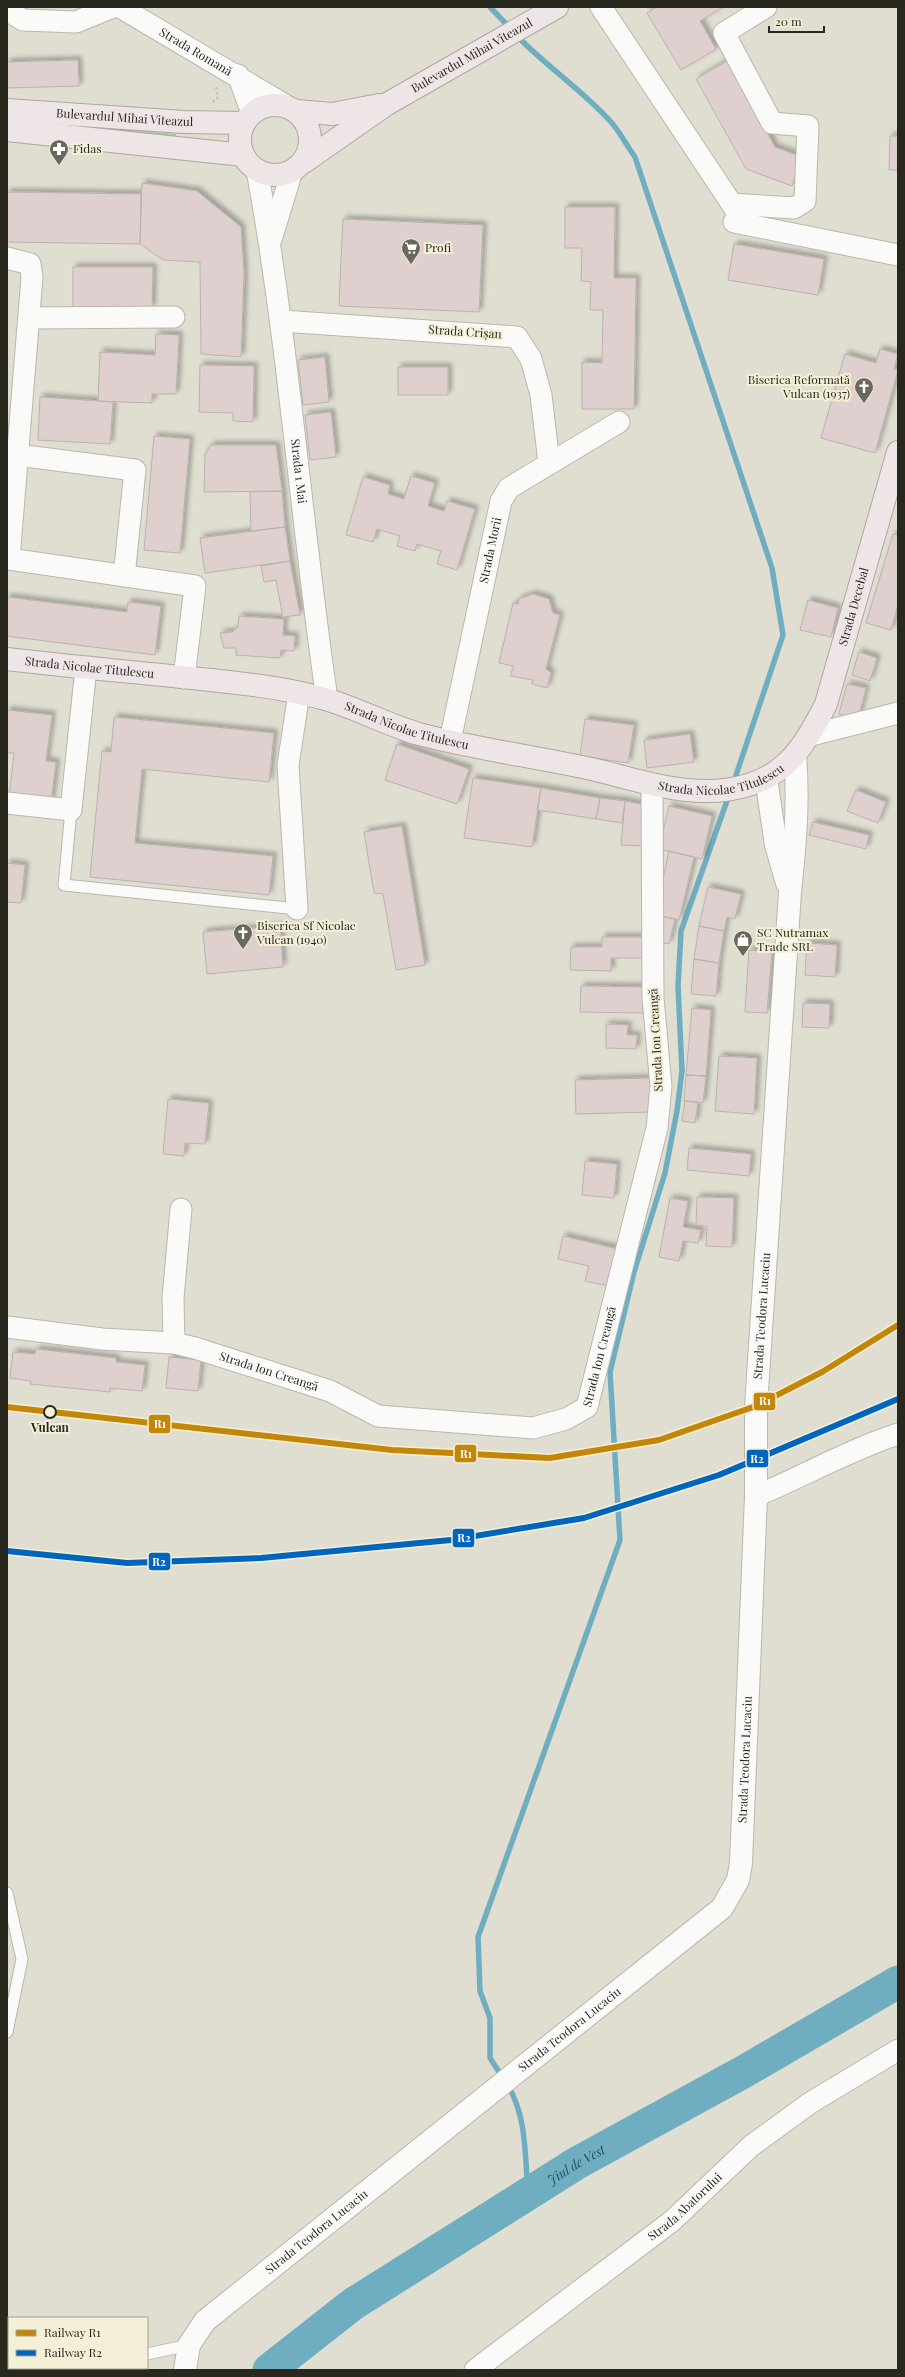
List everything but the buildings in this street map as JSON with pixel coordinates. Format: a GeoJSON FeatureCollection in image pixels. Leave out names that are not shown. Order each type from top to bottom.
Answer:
{"type":"FeatureCollection","features":[{"type":"Feature","properties":{"kind":"main road","name":"Bulevardul Mihai Viteazul"},"geometry":{"type":"LineString","coordinates":[[298,166],[387,104],[555,8]]}},
{"type":"Feature","properties":{"kind":"main road"},"geometry":{"type":"LineString","coordinates":[[274,104],[291,108],[305,119],[311,141],[309,152],[298,166],[280,175],[268,174],[250,163],[240,139],[248,118],[262,106],[274,104]]}},
{"type":"Feature","properties":{"kind":"main road","name":"Bulevardul Mihai Viteazul"},"geometry":{"type":"LineString","coordinates":[[291,108],[332,114],[387,104]]}},
{"type":"Feature","properties":{"kind":"main road","name":"Bulevardul Mihai Viteazul"},"geometry":{"type":"LineString","coordinates":[[7,110],[184,122],[248,118]]}},
{"type":"Feature","properties":{"kind":"main road","name":"Bulevardul Mihai Viteazul"},"geometry":{"type":"LineString","coordinates":[[7,130],[250,163]]}},
{"type":"Feature","properties":{"kind":"main road","name":"Strada Decebal"},"geometry":{"type":"LineString","coordinates":[[795,755],[811,735],[826,704],[898,452]]}},
{"type":"Feature","properties":{"kind":"main road","name":"Strada Nicolae Titulescu"},"geometry":{"type":"LineString","coordinates":[[7,659],[276,688],[326,699],[418,734],[486,750],[598,771],[652,785],[731,789],[766,778],[795,755]]}},
{"type":"Feature","properties":{"kind":"main road","name":"Strada Teodora Lucaciu"},"geometry":{"type":"LineString","coordinates":[[185,2370],[189,2345],[206,2321],[722,1908],[738,1880],[741,1863],[756,1496],[756,1406],[790,892],[797,826],[798,788],[795,755]]}},
{"type":"Feature","properties":{"kind":"main road","name":"Strada Teodora Lucaciu"},"geometry":{"type":"LineString","coordinates":[[766,778],[776,845],[790,892]]}},
{"type":"Feature","properties":{"kind":"street"},"geometry":{"type":"LineString","coordinates":[[7,10],[23,20],[76,22],[113,7]]}},
{"type":"Feature","properties":{"kind":"street","name":"Strada Romană"},"geometry":{"type":"LineString","coordinates":[[120,7],[238,75],[248,118]]}},
{"type":"Feature","properties":{"kind":"street"},"geometry":{"type":"LineString","coordinates":[[601,7],[737,217],[898,255]]}},
{"type":"Feature","properties":{"kind":"street"},"geometry":{"type":"LineString","coordinates":[[737,217],[794,208],[805,201],[808,126],[772,123],[724,33],[766,7]]}},
{"type":"Feature","properties":{"kind":"street"},"geometry":{"type":"LineString","coordinates":[[238,75],[291,108]]}},
{"type":"Feature","properties":{"kind":"street","name":"Strada 1 Mai"},"geometry":{"type":"LineString","coordinates":[[250,163],[270,243],[281,321],[310,586],[326,699]]}},
{"type":"Feature","properties":{"kind":"street","name":"Strada 1 Mai"},"geometry":{"type":"LineString","coordinates":[[270,243],[298,166]]}},
{"type":"Feature","properties":{"kind":"street"},"geometry":{"type":"LineString","coordinates":[[7,258],[30,264],[32,277],[8,559],[195,586],[184,678]]}},
{"type":"Feature","properties":{"kind":"street"},"geometry":{"type":"LineString","coordinates":[[29,318],[174,317]]}},
{"type":"Feature","properties":{"kind":"street","name":"Strada Crișan"},"geometry":{"type":"LineString","coordinates":[[281,321],[475,332],[517,337],[531,359],[541,395],[549,463]]}},
{"type":"Feature","properties":{"kind":"street","name":"Strada Morii"},"geometry":{"type":"LineString","coordinates":[[450,741],[501,501],[509,488],[619,422]]}},
{"type":"Feature","properties":{"kind":"street"},"geometry":{"type":"LineString","coordinates":[[17,456],[135,470],[124,576]]}},
{"type":"Feature","properties":{"kind":"street"},"geometry":{"type":"LineString","coordinates":[[7,803],[71,810],[86,668]]}},
{"type":"Feature","properties":{"kind":"street"},"geometry":{"type":"LineString","coordinates":[[297,908],[288,764],[299,693]]}},
{"type":"Feature","properties":{"kind":"street"},"geometry":{"type":"LineString","coordinates":[[811,735],[898,713]]}},
{"type":"Feature","properties":{"kind":"street","name":"Strada Ion Creangă"},"geometry":{"type":"LineString","coordinates":[[7,1326],[102,1339],[174,1343],[330,1391],[378,1416],[533,1428],[566,1419],[587,1407],[657,1128],[661,1086],[653,998],[652,785]]}},
{"type":"Feature","properties":{"kind":"street"},"geometry":{"type":"LineString","coordinates":[[174,1343],[173,1298],[181,1209]]}},
{"type":"Feature","properties":{"kind":"street"},"geometry":{"type":"LineString","coordinates":[[756,1496],[797,1479],[875,1441],[898,1434]]}},
{"type":"Feature","properties":{"kind":"street","name":"Strada Abatorului"},"geometry":{"type":"LineString","coordinates":[[475,2370],[672,2221],[751,2146],[810,2103],[898,2050]]}},
{"type":"Feature","properties":{"kind":"lane"},"geometry":{"type":"LineString","coordinates":[[71,810],[64,884],[297,908]]}},
{"type":"Feature","properties":{"kind":"lane"},"geometry":{"type":"LineString","coordinates":[[7,1892],[22,1959],[7,2032]]}},
{"type":"Feature","properties":{"kind":"lane"},"geometry":{"type":"LineString","coordinates":[[148,2354],[189,2345]]}},
{"type":"Feature","properties":{"kind":"green space"},"geometry":{"type":"Polygon","coordinates":[[[7,118],[176,134],[176,139],[7,122],[7,118]]]}},
{"type":"Feature","properties":{"kind":"waterway"},"geometry":{"type":"LineString","coordinates":[[490,7],[510,28]]}},
{"type":"Feature","properties":{"kind":"waterway"},"geometry":{"type":"LineString","coordinates":[[516,35],[600,110],[614,126],[635,157],[772,568],[783,635],[733,784]]}},
{"type":"Feature","properties":{"kind":"waterway"},"geometry":{"type":"LineString","coordinates":[[503,2078],[490,2058],[490,2018],[480,1991],[478,1937],[620,1540],[610,1372],[634,1272],[665,1173],[677,1111],[682,1071],[678,986],[681,931],[729,795]]}},
{"type":"Feature","properties":{"kind":"waterway","name":"Jiul de Vest"},"geometry":{"type":"LineString","coordinates":[[269,2370],[353,2304],[577,2163],[745,2071],[898,1982]]}},
{"type":"Feature","properties":{"kind":"waterway"},"geometry":{"type":"LineString","coordinates":[[508,2086],[519,2111],[522,2124],[528,2194]]}},
{"type":"Feature","properties":{"kind":"rail line","name":"R1"},"geometry":{"type":"LineString","coordinates":[[7,1407],[392,1450],[550,1458],[659,1440],[756,1406],[822,1372],[898,1325]]}},
{"type":"Feature","properties":{"kind":"rail line","name":"R2"},"geometry":{"type":"LineString","coordinates":[[7,1551],[127,1563],[261,1558],[451,1540],[584,1518],[719,1475],[898,1399]]}},
{"type":"Feature","properties":{"kind":"place","name":"Fidas"},"geometry":{"type":"Point","coordinates":[59,166]}},
{"type":"Feature","properties":{"kind":"place","name":"Profi"},"geometry":{"type":"Point","coordinates":[411,265]}},
{"type":"Feature","properties":{"kind":"place","name":"Biserica Reformată Vulcan (1937)"},"geometry":{"type":"Point","coordinates":[864,404]}},
{"type":"Feature","properties":{"kind":"place","name":"Biserica Sf Nicolae Vulcan (1940)"},"geometry":{"type":"Point","coordinates":[243,950]}},
{"type":"Feature","properties":{"kind":"place","name":"SC Nutramax Trade SRL"},"geometry":{"type":"Point","coordinates":[743,957]}},
{"type":"Feature","properties":{"kind":"place","name":"Vulcan"},"geometry":{"type":"Point","coordinates":[50,1412]}}]}
